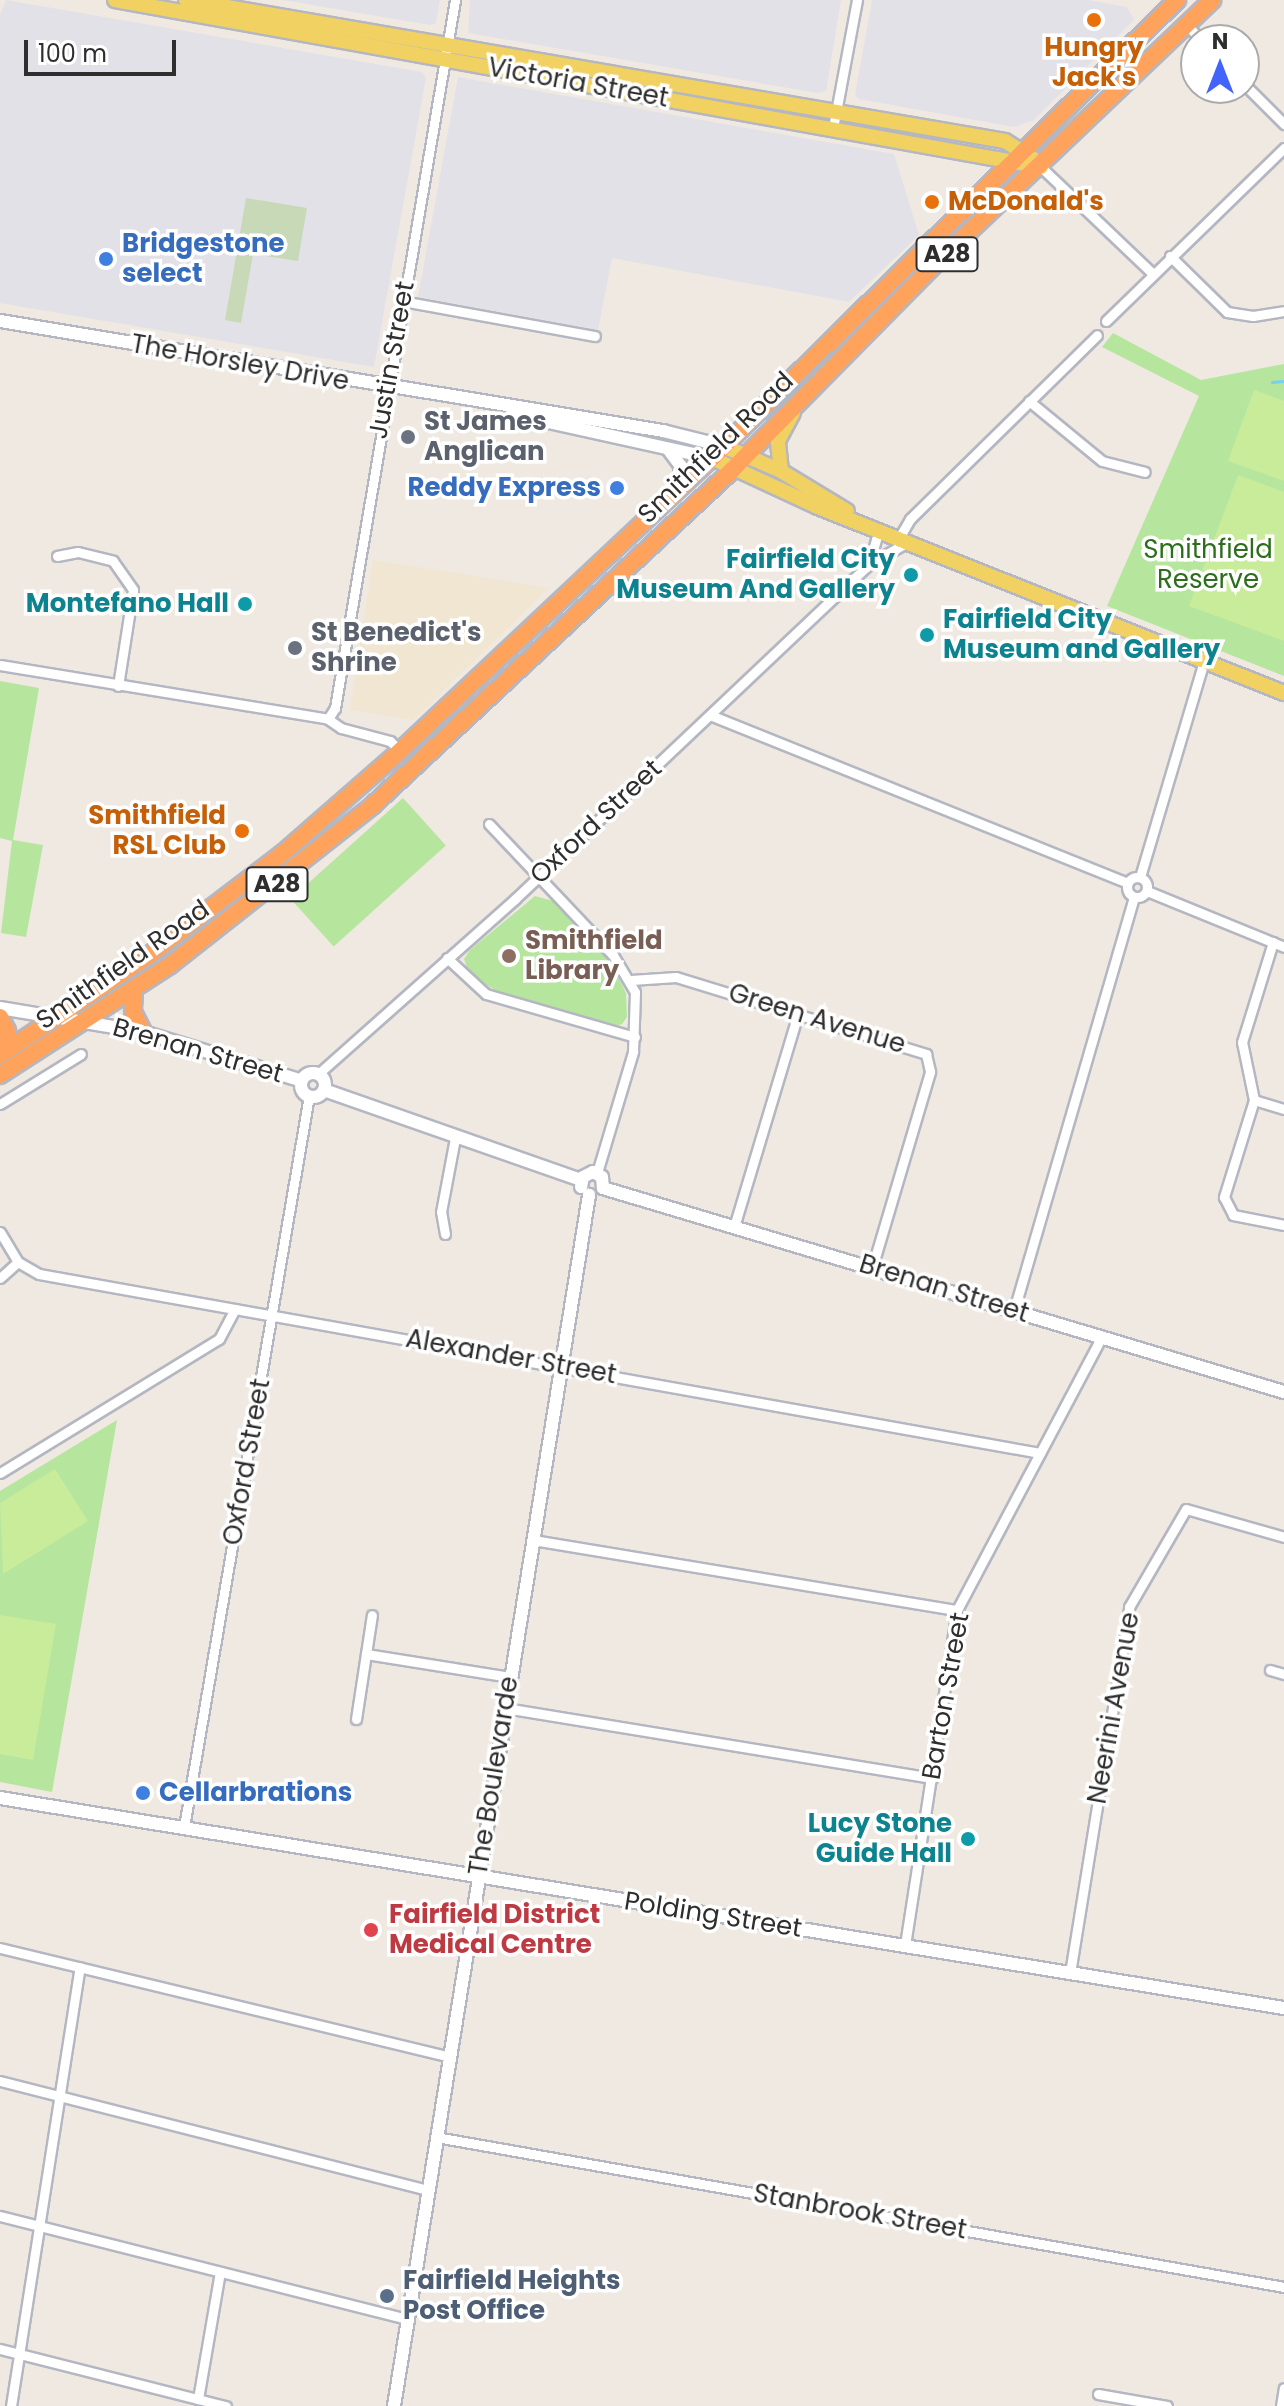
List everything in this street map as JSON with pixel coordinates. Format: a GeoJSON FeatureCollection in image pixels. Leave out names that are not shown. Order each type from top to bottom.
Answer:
{"type":"FeatureCollection","features":[{"type":"Feature","properties":{"kind":"highway","name":"Smithfield Road"},"geometry":{"type":"LineString","coordinates":[[1188,24],[1212,0]]}},
{"type":"Feature","properties":{"kind":"highway","name":"Smithfield Road"},"geometry":{"type":"LineString","coordinates":[[0,1054],[85,1001],[282,854],[400,751],[718,452],[1168,3]]}},
{"type":"Feature","properties":{"kind":"highway","name":"Smithfield Road"},"geometry":{"type":"LineString","coordinates":[[0,1075],[134,990],[275,886],[373,805],[742,460],[1180,32]]}},
{"type":"Feature","properties":{"kind":"highway"},"geometry":{"type":"LineString","coordinates":[[85,1001],[110,972],[168,930]]}},
{"type":"Feature","properties":{"kind":"highway"},"geometry":{"type":"LineString","coordinates":[[134,990],[133,1012],[143,1032]]}},
{"type":"Feature","properties":{"kind":"highway"},"geometry":{"type":"LineString","coordinates":[[0,1017],[7,1031],[0,1054]]}},
{"type":"Feature","properties":{"kind":"main road","name":"Victoria Street"},"geometry":{"type":"LineString","coordinates":[[115,0],[446,52],[835,121],[1018,155],[1041,167]]}},
{"type":"Feature","properties":{"kind":"main road","name":"Victoria Street"},"geometry":{"type":"LineString","coordinates":[[186,0],[446,52]]}},
{"type":"Feature","properties":{"kind":"main road"},"geometry":{"type":"LineString","coordinates":[[781,471],[778,441],[800,401]]}},
{"type":"Feature","properties":{"kind":"main road","name":"The Horsley Drive"},"geometry":{"type":"LineString","coordinates":[[718,452],[781,471],[862,522]]}},
{"type":"Feature","properties":{"kind":"main road","name":"The Horsley Drive"},"geometry":{"type":"LineString","coordinates":[[742,460],[818,507],[1284,693]]}},
{"type":"Feature","properties":{"kind":"street","name":"Justin Street"},"geometry":{"type":"LineString","coordinates":[[328,719],[335,708],[455,0]]}},
{"type":"Feature","properties":{"kind":"street"},"geometry":{"type":"LineString","coordinates":[[835,121],[857,0]]}},
{"type":"Feature","properties":{"kind":"street"},"geometry":{"type":"LineString","coordinates":[[1260,100],[1284,124]]}},
{"type":"Feature","properties":{"kind":"street"},"geometry":{"type":"LineString","coordinates":[[1106,321],[1284,148]]}},
{"type":"Feature","properties":{"kind":"street","name":"Victoria Street"},"geometry":{"type":"LineString","coordinates":[[1041,167],[1152,273]]}},
{"type":"Feature","properties":{"kind":"street"},"geometry":{"type":"LineString","coordinates":[[1170,256],[1227,312],[1253,316],[1284,311]]}},
{"type":"Feature","properties":{"kind":"street"},"geometry":{"type":"LineString","coordinates":[[402,301],[595,336]]}},
{"type":"Feature","properties":{"kind":"street","name":"The Horsley Drive"},"geometry":{"type":"LineString","coordinates":[[0,321],[480,404],[653,429],[718,452]]}},
{"type":"Feature","properties":{"kind":"street","name":"Oxford Street"},"geometry":{"type":"LineString","coordinates":[[318,1074],[539,876],[869,564],[903,540],[910,519],[1097,335]]}},
{"type":"Feature","properties":{"kind":"street"},"geometry":{"type":"LineString","coordinates":[[1029,401],[1102,461],[1145,472]]}},
{"type":"Feature","properties":{"kind":"street","name":"The Horsley Drive"},"geometry":{"type":"LineString","coordinates":[[480,404],[546,423],[662,445],[718,452]]}},
{"type":"Feature","properties":{"kind":"street"},"geometry":{"type":"LineString","coordinates":[[662,445],[679,459],[678,490]]}},
{"type":"Feature","properties":{"kind":"street"},"geometry":{"type":"LineString","coordinates":[[869,564],[879,530]]}},
{"type":"Feature","properties":{"kind":"street"},"geometry":{"type":"LineString","coordinates":[[57,556],[78,552],[113,561],[133,590],[118,686]]}},
{"type":"Feature","properties":{"kind":"street"},"geometry":{"type":"LineString","coordinates":[[1204,661],[1140,877],[1147,891],[1284,947]]}},
{"type":"Feature","properties":{"kind":"street"},"geometry":{"type":"LineString","coordinates":[[0,665],[328,719],[341,728],[390,741],[400,751]]}},
{"type":"Feature","properties":{"kind":"street"},"geometry":{"type":"LineString","coordinates":[[710,715],[1127,883],[1134,897],[1014,1310]]}},
{"type":"Feature","properties":{"kind":"street"},"geometry":{"type":"LineString","coordinates":[[489,824],[631,980],[637,1001],[635,1037],[597,1173],[603,1188],[589,1195],[581,1180]]}},
{"type":"Feature","properties":{"kind":"street"},"geometry":{"type":"LineString","coordinates":[[1127,883],[1140,877]]}},
{"type":"Feature","properties":{"kind":"street"},"geometry":{"type":"LineString","coordinates":[[1134,897],[1147,891]]}},
{"type":"Feature","properties":{"kind":"street"},"geometry":{"type":"LineString","coordinates":[[1273,942],[1242,1042],[1254,1100],[1224,1202],[1233,1215],[1284,1225]]}},
{"type":"Feature","properties":{"kind":"street"},"geometry":{"type":"LineString","coordinates":[[447,958],[486,994],[635,1037]]}},
{"type":"Feature","properties":{"kind":"street","name":"Green Avenue"},"geometry":{"type":"LineString","coordinates":[[631,980],[676,977],[919,1049],[930,1062],[872,1268]]}},
{"type":"Feature","properties":{"kind":"street","name":"Brenan Street"},"geometry":{"type":"LineString","coordinates":[[0,1008],[143,1032],[302,1081]]}},
{"type":"Feature","properties":{"kind":"street"},"geometry":{"type":"LineString","coordinates":[[734,1227],[798,1013]]}},
{"type":"Feature","properties":{"kind":"street"},"geometry":{"type":"LineString","coordinates":[[0,1104],[81,1054]]}},
{"type":"Feature","properties":{"kind":"street"},"geometry":{"type":"LineString","coordinates":[[324,1090],[318,1074],[307,1074],[302,1081],[309,1096],[324,1090],[581,1180],[597,1173]]}},
{"type":"Feature","properties":{"kind":"street","name":"Oxford Street"},"geometry":{"type":"LineString","coordinates":[[184,1827],[309,1096]]}},
{"type":"Feature","properties":{"kind":"street"},"geometry":{"type":"LineString","coordinates":[[1254,1100],[1284,1109]]}},
{"type":"Feature","properties":{"kind":"street"},"geometry":{"type":"LineString","coordinates":[[445,1234],[441,1212],[455,1138]]}},
{"type":"Feature","properties":{"kind":"street","name":"Brenan Street"},"geometry":{"type":"LineString","coordinates":[[603,1188],[1284,1392]]}},
{"type":"Feature","properties":{"kind":"street","name":"The Boulevarde"},"geometry":{"type":"LineString","coordinates":[[394,2406],[589,1195]]}},
{"type":"Feature","properties":{"kind":"street"},"geometry":{"type":"LineString","coordinates":[[0,1232],[18,1262],[0,1278]]}},
{"type":"Feature","properties":{"kind":"street","name":"Alexander Street"},"geometry":{"type":"LineString","coordinates":[[18,1262],[39,1274],[1040,1453]]}},
{"type":"Feature","properties":{"kind":"street"},"geometry":{"type":"LineString","coordinates":[[0,1473],[219,1339],[235,1309]]}},
{"type":"Feature","properties":{"kind":"street","name":"Barton Street"},"geometry":{"type":"LineString","coordinates":[[905,1945],[957,1610],[1102,1336]]}},
{"type":"Feature","properties":{"kind":"street","name":"Neerini Avenue"},"geometry":{"type":"LineString","coordinates":[[1070,1973],[1129,1607],[1186,1509],[1284,1537]]}},
{"type":"Feature","properties":{"kind":"street"},"geometry":{"type":"LineString","coordinates":[[533,1540],[957,1610]]}},
{"type":"Feature","properties":{"kind":"street"},"geometry":{"type":"LineString","coordinates":[[356,1719],[372,1615]]}},
{"type":"Feature","properties":{"kind":"street"},"geometry":{"type":"LineString","coordinates":[[366,1654],[510,1677]]}},
{"type":"Feature","properties":{"kind":"street"},"geometry":{"type":"LineString","coordinates":[[1270,1670],[1284,1674]]}},
{"type":"Feature","properties":{"kind":"street"},"geometry":{"type":"LineString","coordinates":[[505,1708],[932,1778]]}},
{"type":"Feature","properties":{"kind":"street","name":"Polding Street"},"geometry":{"type":"LineString","coordinates":[[0,1798],[1284,2008]]}},
{"type":"Feature","properties":{"kind":"street"},"geometry":{"type":"LineString","coordinates":[[0,1948],[449,2057]]}},
{"type":"Feature","properties":{"kind":"street"},"geometry":{"type":"LineString","coordinates":[[11,2406],[80,1967]]}},
{"type":"Feature","properties":{"kind":"street"},"geometry":{"type":"LineString","coordinates":[[0,2081],[428,2190]]}},
{"type":"Feature","properties":{"kind":"street","name":"Stanbrook Street"},"geometry":{"type":"LineString","coordinates":[[436,2137],[1284,2287]]}},
{"type":"Feature","properties":{"kind":"street"},"geometry":{"type":"LineString","coordinates":[[0,2216],[407,2319]]}},
{"type":"Feature","properties":{"kind":"street"},"geometry":{"type":"LineString","coordinates":[[198,2399],[220,2272]]}},
{"type":"Feature","properties":{"kind":"street"},"geometry":{"type":"LineString","coordinates":[[0,2349],[226,2406]]}},
{"type":"Feature","properties":{"kind":"street"},"geometry":{"type":"LineString","coordinates":[[1281,2406],[1284,2388]]}},
{"type":"Feature","properties":{"kind":"street"},"geometry":{"type":"LineString","coordinates":[[1098,2394],[1167,2406]]}},
{"type":"Feature","properties":{"kind":"shaded area"},"geometry":{"type":"Polygon","coordinates":[[[6,0],[422,72],[426,78],[374,367],[0,303],[0,15],[6,0]]]}},
{"type":"Feature","properties":{"kind":"shaded area"},"geometry":{"type":"Polygon","coordinates":[[[283,0],[440,0],[436,23],[430,25],[283,0]]]}},
{"type":"Feature","properties":{"kind":"shaded area"},"geometry":{"type":"Polygon","coordinates":[[[470,0],[841,0],[826,91],[818,93],[468,33],[470,0]]]}},
{"type":"Feature","properties":{"kind":"shaded area"},"geometry":{"type":"Polygon","coordinates":[[[872,0],[1088,0],[1127,7],[1134,20],[1034,120],[1014,127],[859,99],[855,95],[872,0]]]}},
{"type":"Feature","properties":{"kind":"shaded area"},"geometry":{"type":"Polygon","coordinates":[[[458,77],[894,154],[919,235],[849,302],[612,258],[598,330],[418,297],[458,77]]]}},
{"type":"Feature","properties":{"kind":"shaded area"},"geometry":{"type":"Polygon","coordinates":[[[373,560],[549,588],[413,720],[350,710],[373,560]]]}},
{"type":"Feature","properties":{"kind":"green space"},"geometry":{"type":"Polygon","coordinates":[[[246,198],[307,208],[298,261],[253,254],[241,323],[225,320],[246,198]]]}},
{"type":"Feature","properties":{"kind":"green space","name":"Smithfield Reserve"},"geometry":{"type":"Polygon","coordinates":[[[1113,333],[1201,380],[1284,364],[1284,676],[1107,606],[1199,396],[1102,347],[1113,333]]]}},
{"type":"Feature","properties":{"kind":"green space"},"geometry":{"type":"Polygon","coordinates":[[[1254,390],[1284,401],[1284,481],[1228,461],[1254,390]]]}},
{"type":"Feature","properties":{"kind":"green space"},"geometry":{"type":"Polygon","coordinates":[[[1238,475],[1284,492],[1284,641],[1189,606],[1238,475]]]}},
{"type":"Feature","properties":{"kind":"green space"},"geometry":{"type":"Polygon","coordinates":[[[0,681],[39,688],[13,840],[43,845],[26,937],[1,933],[12,841],[0,838],[0,681]]]}},
{"type":"Feature","properties":{"kind":"green space"},"geometry":{"type":"Polygon","coordinates":[[[403,798],[446,846],[334,947],[291,899],[403,798]]]}},
{"type":"Feature","properties":{"kind":"green space"},"geometry":{"type":"Polygon","coordinates":[[[535,896],[553,901],[610,961],[626,993],[627,1017],[622,1024],[614,1027],[499,993],[469,973],[464,959],[470,950],[535,896]]]}},
{"type":"Feature","properties":{"kind":"green space"},"geometry":{"type":"Polygon","coordinates":[[[117,1420],[52,1792],[0,1782],[0,1491],[117,1420]]]}},
{"type":"Feature","properties":{"kind":"green space"},"geometry":{"type":"Polygon","coordinates":[[[55,1469],[88,1521],[3,1574],[0,1503],[55,1469]]]}},
{"type":"Feature","properties":{"kind":"green space"},"geometry":{"type":"Polygon","coordinates":[[[0,1615],[56,1624],[33,1760],[0,1754],[0,1615]]]}},
{"type":"Feature","properties":{"kind":"waterway"},"geometry":{"type":"LineString","coordinates":[[1272,382],[1284,381]]}},
{"type":"Feature","properties":{"kind":"place","name":"Hungry Jack's"},"geometry":{"type":"Point","coordinates":[1094,20]}},
{"type":"Feature","properties":{"kind":"place","name":"McDonald's"},"geometry":{"type":"Point","coordinates":[932,202]}},
{"type":"Feature","properties":{"kind":"place","name":"Bridgestone select"},"geometry":{"type":"Point","coordinates":[106,259]}},
{"type":"Feature","properties":{"kind":"place","name":"St James Anglican"},"geometry":{"type":"Point","coordinates":[408,437]}},
{"type":"Feature","properties":{"kind":"place","name":"Reddy Express"},"geometry":{"type":"Point","coordinates":[617,488]}},
{"type":"Feature","properties":{"kind":"place","name":"Fairfield City Museum And Gallery"},"geometry":{"type":"Point","coordinates":[911,575]}},
{"type":"Feature","properties":{"kind":"place","name":"Montefano Hall"},"geometry":{"type":"Point","coordinates":[245,604]}},
{"type":"Feature","properties":{"kind":"place","name":"Fairfield City Museum and Gallery"},"geometry":{"type":"Point","coordinates":[927,635]}},
{"type":"Feature","properties":{"kind":"place","name":"St Benedict's Shrine"},"geometry":{"type":"Point","coordinates":[295,648]}},
{"type":"Feature","properties":{"kind":"place","name":"Smithfield RSL Club"},"geometry":{"type":"Point","coordinates":[242,831]}},
{"type":"Feature","properties":{"kind":"place","name":"Smithfield Library"},"geometry":{"type":"Point","coordinates":[509,956]}},
{"type":"Feature","properties":{"kind":"place","name":"Cellarbrations"},"geometry":{"type":"Point","coordinates":[143,1793]}},
{"type":"Feature","properties":{"kind":"place","name":"Lucy Stone Guide Hall"},"geometry":{"type":"Point","coordinates":[968,1839]}},
{"type":"Feature","properties":{"kind":"place","name":"Fairfield District Medical Centre"},"geometry":{"type":"Point","coordinates":[371,1930]}},
{"type":"Feature","properties":{"kind":"place","name":"Fairfield Heights Post Office"},"geometry":{"type":"Point","coordinates":[387,2296]}}]}
